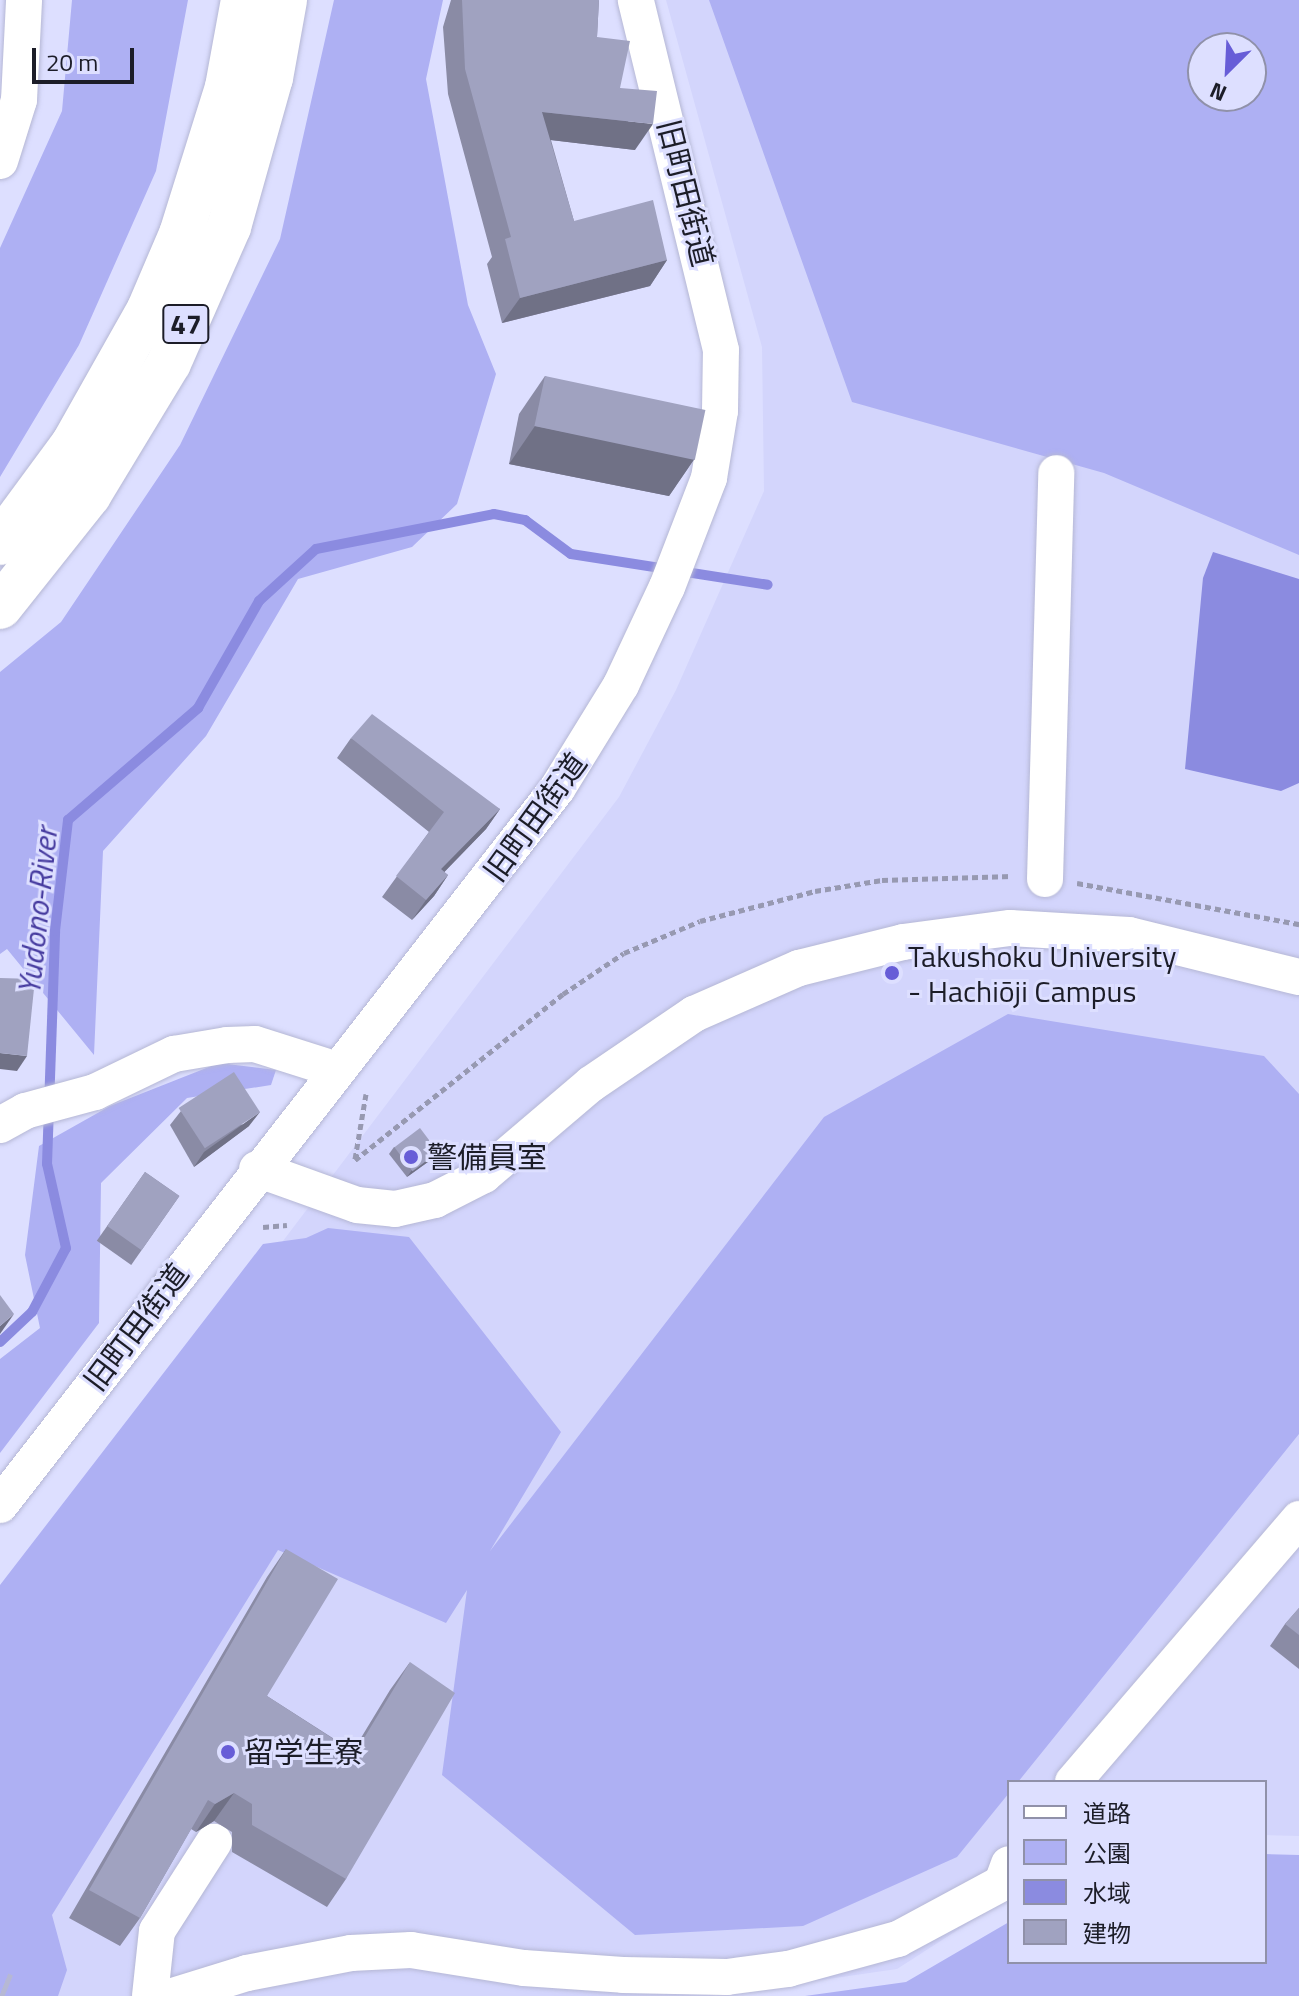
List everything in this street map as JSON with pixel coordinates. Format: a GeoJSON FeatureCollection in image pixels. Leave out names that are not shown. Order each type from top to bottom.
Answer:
{"type":"FeatureCollection","features":[{"type":"Feature","properties":{"kind":"main road","name":"47"},"geometry":{"type":"LineString","coordinates":[[0,543],[73,444],[149,309],[181,234],[227,87],[243,0]]}},
{"type":"Feature","properties":{"kind":"main road","name":"47"},"geometry":{"type":"LineString","coordinates":[[0,607],[89,495],[169,363],[229,227],[264,107],[285,0]]}},
{"type":"Feature","properties":{"kind":"street"},"geometry":{"type":"LineString","coordinates":[[1,153],[19,100],[24,0]]}},
{"type":"Feature","properties":{"kind":"street","name":"旧町田街道"},"geometry":{"type":"LineString","coordinates":[[0,1505],[257,1169],[353,1074],[557,789],[621,685],[667,587],[693,524],[716,445],[721,350],[636,0]]}},
{"type":"Feature","properties":{"kind":"street"},"geometry":{"type":"LineString","coordinates":[[1045,879],[1056,473]]}},
{"type":"Feature","properties":{"kind":"street"},"geometry":{"type":"LineString","coordinates":[[257,1169],[357,1205],[395,1209],[435,1200],[484,1175],[591,1084],[694,1014],[799,968],[903,942],[1010,928],[1129,935],[1299,977]]}},
{"type":"Feature","properties":{"kind":"street"},"geometry":{"type":"LineString","coordinates":[[1263,967],[1299,1005]]}},
{"type":"Feature","properties":{"kind":"street"},"geometry":{"type":"LineString","coordinates":[[13,1118],[72,1098],[174,1054],[227,1045],[255,1044],[353,1074]]}},
{"type":"Feature","properties":{"kind":"street"},"geometry":{"type":"LineString","coordinates":[[1075,1780],[1299,1519]]}},
{"type":"Feature","properties":{"kind":"street"},"geometry":{"type":"LineString","coordinates":[[150,1996],[157,1931],[214,1842]]}},
{"type":"Feature","properties":{"kind":"street"},"geometry":{"type":"LineString","coordinates":[[173,1996],[247,1973],[351,1953],[411,1950],[524,1968],[623,1975],[727,1977],[788,1969],[898,1939],[1002,1883],[1007,1869]]}},
{"type":"Feature","properties":{"kind":"path"},"geometry":{"type":"LineString","coordinates":[[353,1074],[355,1160],[563,994],[624,953],[700,921],[882,880],[1045,879],[1299,924]]}},
{"type":"Feature","properties":{"kind":"shaded area","name":"Takushoku University - Hachiōji Campus"},"geometry":{"type":"Polygon","coordinates":[[[666,0],[1299,0],[1299,1836],[1267,1835],[1267,1780],[1007,1780],[1007,1898],[897,1969],[709,1996],[0,1996],[0,1615],[619,797],[676,690],[764,491],[762,347],[666,0]]]}},
{"type":"Feature","properties":{"kind":"green space"},"geometry":{"type":"Polygon","coordinates":[[[72,0],[188,0],[156,171],[79,345],[0,477],[0,248],[62,111],[72,0]]]}},
{"type":"Feature","properties":{"kind":"green space"},"geometry":{"type":"Polygon","coordinates":[[[334,0],[443,0],[426,79],[468,305],[496,374],[457,504],[412,547],[298,579],[206,736],[103,851],[94,1055],[7,949],[0,954],[0,672],[61,622],[180,445],[280,239],[334,0]]]}},
{"type":"Feature","properties":{"kind":"green space"},"geometry":{"type":"Polygon","coordinates":[[[709,0],[1299,0],[1299,555],[1104,473],[852,402],[709,0]]]}},
{"type":"Feature","properties":{"kind":"green space"},"geometry":{"type":"Polygon","coordinates":[[[1008,1014],[1264,1056],[1299,1094],[1299,1434],[1020,1780],[1007,1780],[1007,1795],[957,1857],[803,1926],[635,1935],[442,1775],[467,1590],[446,1623],[278,1550],[52,1915],[67,1970],[58,1996],[0,1996],[0,1585],[263,1244],[306,1238],[328,1228],[409,1237],[561,1432],[490,1551],[824,1117],[1008,1014]]]}},
{"type":"Feature","properties":{"kind":"green space"},"geometry":{"type":"Polygon","coordinates":[[[219,1063],[276,1070],[271,1085],[187,1098],[101,1183],[99,1323],[0,1453],[0,1359],[40,1328],[25,1255],[39,1146],[110,1106],[219,1063]]]}},
{"type":"Feature","properties":{"kind":"green space"},"geometry":{"type":"Polygon","coordinates":[[[1267,1854],[1299,1855],[1299,1996],[805,1996],[906,1982],[1007,1923],[1007,1964],[1267,1964],[1267,1854]]]}},
{"type":"Feature","properties":{"kind":"water"},"geometry":{"type":"Polygon","coordinates":[[[1213,552],[1299,579],[1299,783],[1281,791],[1185,769],[1203,578],[1213,552]]]}},
{"type":"Feature","properties":{"kind":"building"},"geometry":{"type":"Polygon","coordinates":[[[462,0],[599,0],[597,37],[630,41],[620,88],[657,91],[653,124],[542,112],[574,221],[653,200],[667,260],[520,298],[505,239],[511,237],[465,69],[462,0]]]}},
{"type":"Feature","properties":{"kind":"building"},"geometry":{"type":"Polygon","coordinates":[[[545,376],[705,410],[695,460],[534,426],[545,376]]]}},
{"type":"Feature","properties":{"kind":"building"},"geometry":{"type":"Polygon","coordinates":[[[372,714],[500,809],[441,869],[448,875],[426,900],[396,876],[444,812],[351,738],[372,714]]]}},
{"type":"Feature","properties":{"kind":"building"},"geometry":{"type":"Polygon","coordinates":[[[0,978],[35,979],[27,1056],[0,1053],[0,978]]]}},
{"type":"Feature","properties":{"kind":"building"},"geometry":{"type":"Polygon","coordinates":[[[234,1072],[260,1112],[205,1148],[179,1108],[234,1072]]]}},
{"type":"Feature","properties":{"kind":"building","name":"警備員室"},"geometry":{"type":"Polygon","coordinates":[[[420,1128],[438,1152],[412,1171],[394,1147],[420,1128]]]}},
{"type":"Feature","properties":{"kind":"building"},"geometry":{"type":"Polygon","coordinates":[[[145,1172],[179,1196],[142,1250],[107,1226],[145,1172]]]}},
{"type":"Feature","properties":{"kind":"building"},"geometry":{"type":"Polygon","coordinates":[[[0,1295],[14,1314],[0,1326],[0,1295]]]}},
{"type":"Feature","properties":{"kind":"building","name":"留学生寮"},"geometry":{"type":"Polygon","coordinates":[[[286,1549],[338,1579],[267,1696],[355,1753],[410,1662],[455,1693],[346,1879],[252,1825],[252,1804],[234,1793],[215,1804],[208,1800],[140,1918],[89,1890],[286,1549]]]}},
{"type":"Feature","properties":{"kind":"building"},"geometry":{"type":"Polygon","coordinates":[[[1299,1608],[1299,1635],[1285,1624],[1299,1608]]]}},
{"type":"Feature","properties":{"kind":"waterway","name":"Yudono-River"},"geometry":{"type":"LineString","coordinates":[[0,1342],[32,1312],[66,1248],[47,1164],[55,931],[68,820],[198,708],[259,601],[316,549],[494,514],[525,520],[571,554],[768,585]]}},
{"type":"Feature","properties":{"kind":"tunnel"},"geometry":{"type":"LineString","coordinates":[[0,1994],[5,1996]]}},
{"type":"Feature","properties":{"kind":"place","name":"Takushoku University - Hachiōji Campus"},"geometry":{"type":"Point","coordinates":[892,973]}},
{"type":"Feature","properties":{"kind":"place","name":"警備員室"},"geometry":{"type":"Point","coordinates":[411,1157]}},
{"type":"Feature","properties":{"kind":"place","name":"留学生寮"},"geometry":{"type":"Point","coordinates":[228,1752]}}]}
